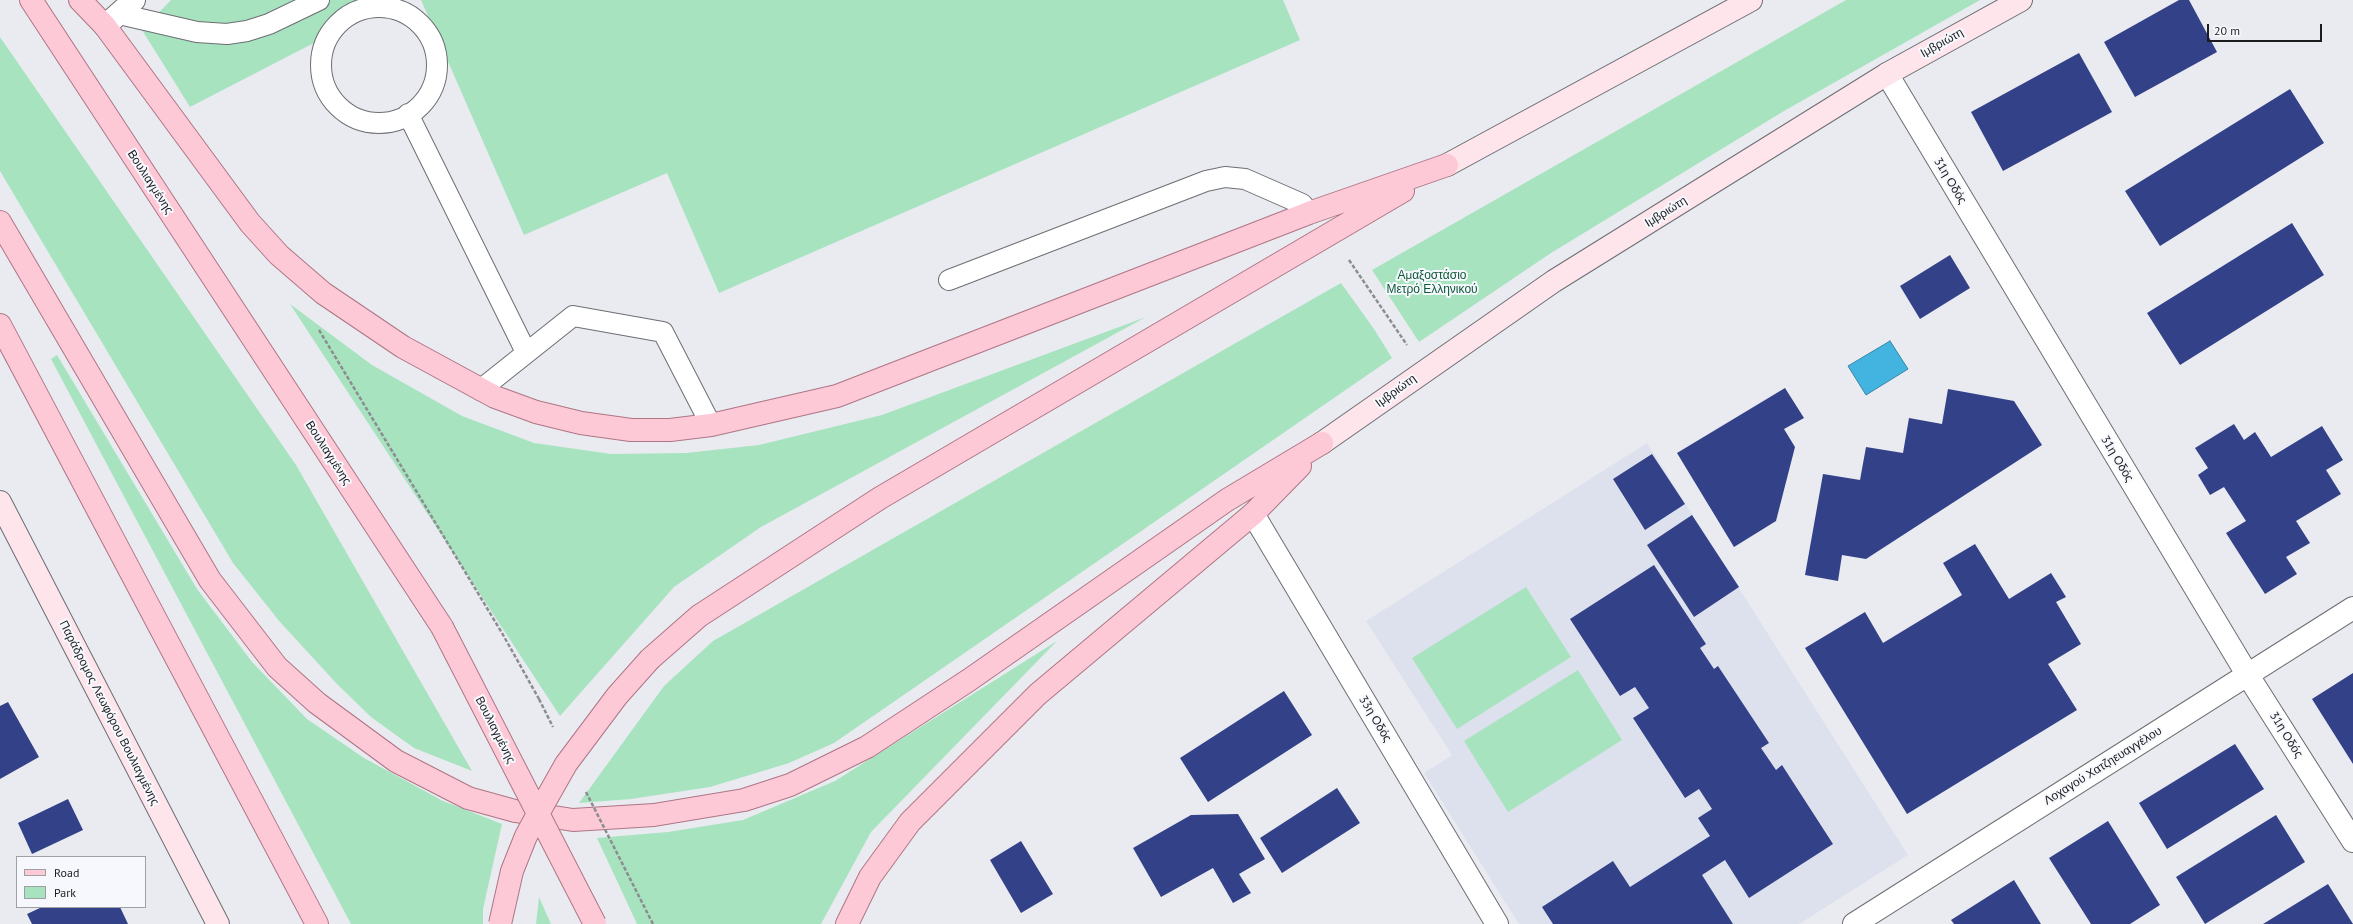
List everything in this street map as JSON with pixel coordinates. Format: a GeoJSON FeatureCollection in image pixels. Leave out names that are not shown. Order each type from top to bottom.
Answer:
{"type":"FeatureCollection","features":[{"type":"Feature","properties":{"kind":"main road","name":"Βουλιαγμένης"},"geometry":{"type":"LineString","coordinates":[[31,0],[442,627],[595,924]]}},
{"type":"Feature","properties":{"kind":"main road"},"geometry":{"type":"LineString","coordinates":[[80,0],[119,13],[250,223],[280,255],[323,293],[403,347],[480,390],[536,412],[581,423],[631,430],[670,430],[711,425],[836,396],[1309,213],[1447,165]]}},
{"type":"Feature","properties":{"kind":"main road"},"geometry":{"type":"LineString","coordinates":[[500,924],[512,871],[526,836],[575,752],[617,696],[650,659],[699,616],[880,498],[1447,165]]}},
{"type":"Feature","properties":{"kind":"main road"},"geometry":{"type":"LineString","coordinates":[[0,222],[210,580],[278,667],[317,703],[396,761],[468,798],[515,811],[573,820],[647,816],[692,810],[744,800],[790,785],[867,747],[969,680],[1227,500],[1322,443]]}},
{"type":"Feature","properties":{"kind":"main road"},"geometry":{"type":"LineString","coordinates":[[0,325],[317,924]]}},
{"type":"Feature","properties":{"kind":"main road"},"geometry":{"type":"LineString","coordinates":[[847,924],[870,876],[915,816],[1038,694],[1252,514],[1322,443]]}},
{"type":"Feature","properties":{"kind":"street"},"geometry":{"type":"LineString","coordinates":[[1447,165],[1751,0]]}},
{"type":"Feature","properties":{"kind":"street","name":"Ιμβριώτη"},"geometry":{"type":"LineString","coordinates":[[1322,443],[1554,281],[1887,74],[2021,0]]}},
{"type":"Feature","properties":{"kind":"street","name":"31η Οδός"},"geometry":{"type":"LineString","coordinates":[[1887,74],[2247,674],[2353,841]]}},
{"type":"Feature","properties":{"kind":"street","name":"Παράδρομος Λεωφόρου Βουλιαγμένης"},"geometry":{"type":"LineString","coordinates":[[0,502],[218,924]]}},
{"type":"Feature","properties":{"kind":"street","name":"33η Οδός"},"geometry":{"type":"LineString","coordinates":[[1252,514],[1497,924]]}},
{"type":"Feature","properties":{"kind":"street","name":"Λοχαγού Χατζηευαγγέλου"},"geometry":{"type":"LineString","coordinates":[[1854,924],[2353,608]]}},
{"type":"Feature","properties":{"kind":"lane"},"geometry":{"type":"LineString","coordinates":[[119,13],[197,32],[227,34],[247,31],[269,24],[319,0]]}},
{"type":"Feature","properties":{"kind":"lane"},"geometry":{"type":"LineString","coordinates":[[384,6],[410,14],[428,32],[438,57],[435,83],[422,106],[408,114],[400,120],[374,124],[348,115],[329,97],[320,72],[323,46],[336,24],[358,9],[384,6]]}},
{"type":"Feature","properties":{"kind":"lane"},"geometry":{"type":"LineString","coordinates":[[408,114],[526,352]]}},
{"type":"Feature","properties":{"kind":"lane"},"geometry":{"type":"LineString","coordinates":[[949,280],[1206,181],[1225,177],[1245,180],[1302,204],[1309,213]]}},
{"type":"Feature","properties":{"kind":"lane"},"geometry":{"type":"LineString","coordinates":[[480,390],[573,316],[662,332],[711,425]]}},
{"type":"Feature","properties":{"kind":"path"},"geometry":{"type":"LineString","coordinates":[[1330,234],[1424,371]]}},
{"type":"Feature","properties":{"kind":"path"},"geometry":{"type":"LineString","coordinates":[[315,323],[502,633],[557,734]]}},
{"type":"Feature","properties":{"kind":"path"},"geometry":{"type":"LineString","coordinates":[[585,790],[652,924]]}},
{"type":"Feature","properties":{"kind":"shaded area"},"geometry":{"type":"Polygon","coordinates":[[[1647,443],[1908,855],[1799,924],[1519,924],[1424,773],[1452,755],[1366,621],[1647,443]]]}},
{"type":"Feature","properties":{"kind":"green space"},"geometry":{"type":"Polygon","coordinates":[[[171,0],[397,0],[190,107],[142,30],[171,0]]]}},
{"type":"Feature","properties":{"kind":"green space"},"geometry":{"type":"Polygon","coordinates":[[[421,0],[1283,0],[1300,40],[719,293],[667,173],[524,235],[421,0]]]}},
{"type":"Feature","properties":{"kind":"green space","name":"Αμαξοστάσιο Μετρό Ελληνικού"},"geometry":{"type":"Polygon","coordinates":[[[1846,0],[1980,0],[1784,111],[1551,253],[1419,342],[1372,270],[1846,0]]]}},
{"type":"Feature","properties":{"kind":"green space"},"geometry":{"type":"Polygon","coordinates":[[[0,37],[296,465],[472,771],[414,748],[371,717],[337,684],[280,622],[233,563],[0,171],[0,37]]]}},
{"type":"Feature","properties":{"kind":"green space"},"geometry":{"type":"Polygon","coordinates":[[[1341,283],[1374,329],[1392,358],[834,743],[789,763],[710,787],[631,799],[579,803],[664,686],[713,641],[1341,283]]]}},
{"type":"Feature","properties":{"kind":"green space"},"geometry":{"type":"Polygon","coordinates":[[[290,304],[372,365],[462,416],[534,443],[611,454],[686,453],[759,445],[882,415],[1146,317],[761,527],[674,587],[560,716],[290,304]]]}},
{"type":"Feature","properties":{"kind":"green space"},"geometry":{"type":"Polygon","coordinates":[[[57,355],[197,589],[252,662],[307,719],[364,758],[443,801],[502,824],[483,909],[483,924],[351,924],[51,359],[57,355]]]}},
{"type":"Feature","properties":{"kind":"green space"},"geometry":{"type":"Polygon","coordinates":[[[1526,587],[1571,657],[1457,729],[1412,658],[1526,587]]]}},
{"type":"Feature","properties":{"kind":"green space"},"geometry":{"type":"Polygon","coordinates":[[[1057,641],[871,832],[821,924],[637,924],[597,838],[668,832],[743,820],[835,781],[1057,641]]]}},
{"type":"Feature","properties":{"kind":"green space"},"geometry":{"type":"Polygon","coordinates":[[[1578,670],[1622,740],[1508,812],[1464,741],[1578,670]]]}},
{"type":"Feature","properties":{"kind":"green space"},"geometry":{"type":"Polygon","coordinates":[[[539,897],[551,924],[536,924],[539,897]]]}},
{"type":"Feature","properties":{"kind":"water"},"geometry":{"type":"Polygon","coordinates":[[[1890,341],[1908,369],[1866,395],[1848,366],[1890,341]]]}},
{"type":"Feature","properties":{"kind":"building"},"geometry":{"type":"Polygon","coordinates":[[[2179,0],[2189,0],[2217,52],[2135,97],[2104,42],[2179,0]]]}},
{"type":"Feature","properties":{"kind":"building"},"geometry":{"type":"Polygon","coordinates":[[[2079,53],[2112,112],[2003,171],[1971,112],[2079,53]]]}},
{"type":"Feature","properties":{"kind":"building"},"geometry":{"type":"Polygon","coordinates":[[[2290,89],[2324,143],[2160,246],[2125,191],[2290,89]]]}},
{"type":"Feature","properties":{"kind":"building"},"geometry":{"type":"Polygon","coordinates":[[[2292,223],[2324,275],[2180,365],[2147,313],[2292,223]]]}},
{"type":"Feature","properties":{"kind":"building"},"geometry":{"type":"Polygon","coordinates":[[[1950,255],[1970,288],[1920,319],[1900,286],[1950,255]]]}},
{"type":"Feature","properties":{"kind":"building"},"geometry":{"type":"Polygon","coordinates":[[[1785,388],[1804,418],[1784,429],[1795,447],[1776,521],[1734,547],[1677,453],[1785,388]]]}},
{"type":"Feature","properties":{"kind":"building"},"geometry":{"type":"Polygon","coordinates":[[[1948,389],[2014,401],[2042,445],[1866,559],[1842,555],[1838,581],[1805,575],[1823,474],[1860,480],[1866,447],[1903,453],[1909,418],[1942,424],[1948,389]]]}},
{"type":"Feature","properties":{"kind":"building"},"geometry":{"type":"Polygon","coordinates":[[[2234,424],[2244,440],[2255,432],[2271,457],[2322,426],[2343,460],[2326,470],[2341,494],[2296,521],[2310,543],[2286,557],[2297,574],[2265,594],[2226,533],[2246,521],[2224,487],[2210,495],[2198,475],[2208,468],[2195,448],[2234,424]]]}},
{"type":"Feature","properties":{"kind":"building"},"geometry":{"type":"Polygon","coordinates":[[[1652,454],[1685,504],[1645,530],[1613,479],[1652,454]]]}},
{"type":"Feature","properties":{"kind":"building"},"geometry":{"type":"Polygon","coordinates":[[[1692,515],[1739,587],[1694,617],[1647,545],[1692,515]]]}},
{"type":"Feature","properties":{"kind":"building"},"geometry":{"type":"Polygon","coordinates":[[[1975,544],[2009,599],[2051,573],[2066,597],[2056,602],[2081,644],[2048,664],[2077,710],[1907,814],[1805,648],[1865,612],[1883,643],[1962,595],[1943,563],[1975,544]]]}},
{"type":"Feature","properties":{"kind":"building"},"geometry":{"type":"Polygon","coordinates":[[[1654,565],[1706,644],[1700,648],[1714,669],[1718,666],[1769,743],[1761,748],[1776,770],[1782,765],[1833,844],[1749,898],[1725,860],[1702,875],[1733,924],[1553,924],[1542,907],[1613,861],[1630,887],[1710,836],[1698,818],[1712,809],[1699,789],[1685,798],[1633,718],[1649,708],[1635,687],[1620,696],[1570,619],[1654,565]]]}},
{"type":"Feature","properties":{"kind":"building"},"geometry":{"type":"Polygon","coordinates":[[[2353,673],[2353,764],[2312,699],[2353,673]]]}},
{"type":"Feature","properties":{"kind":"building"},"geometry":{"type":"Polygon","coordinates":[[[1284,691],[1312,735],[1208,802],[1180,758],[1284,691]]]}},
{"type":"Feature","properties":{"kind":"building"},"geometry":{"type":"Polygon","coordinates":[[[8,702],[39,757],[0,779],[0,706],[8,702]]]}},
{"type":"Feature","properties":{"kind":"building"},"geometry":{"type":"Polygon","coordinates":[[[2235,744],[2264,789],[2167,849],[2139,803],[2235,744]]]}},
{"type":"Feature","properties":{"kind":"building"},"geometry":{"type":"Polygon","coordinates":[[[1337,788],[1360,823],[1282,873],[1260,838],[1337,788]]]}},
{"type":"Feature","properties":{"kind":"building"},"geometry":{"type":"Polygon","coordinates":[[[68,799],[83,830],[32,854],[18,823],[68,799]]]}},
{"type":"Feature","properties":{"kind":"building"},"geometry":{"type":"Polygon","coordinates":[[[1238,814],[1265,859],[1239,874],[1251,893],[1233,903],[1213,868],[1161,897],[1133,848],[1191,815],[1238,814]]]}},
{"type":"Feature","properties":{"kind":"building"},"geometry":{"type":"Polygon","coordinates":[[[2276,815],[2305,862],[2205,924],[2176,877],[2276,815]]]}},
{"type":"Feature","properties":{"kind":"building"},"geometry":{"type":"Polygon","coordinates":[[[2108,821],[2160,905],[2130,924],[2091,924],[2049,858],[2108,821]]]}},
{"type":"Feature","properties":{"kind":"building"},"geometry":{"type":"Polygon","coordinates":[[[1021,841],[1053,894],[1021,913],[990,860],[1021,841]]]}},
{"type":"Feature","properties":{"kind":"building"},"geometry":{"type":"Polygon","coordinates":[[[2014,880],[2041,924],[1954,924],[1951,920],[2014,880]]]}},
{"type":"Feature","properties":{"kind":"building"},"geometry":{"type":"Polygon","coordinates":[[[2328,884],[2353,924],[2263,924],[2328,884]]]}},
{"type":"Feature","properties":{"kind":"building"},"geometry":{"type":"Polygon","coordinates":[[[40,908],[120,908],[128,924],[32,924],[27,914],[40,908]]]}}]}
